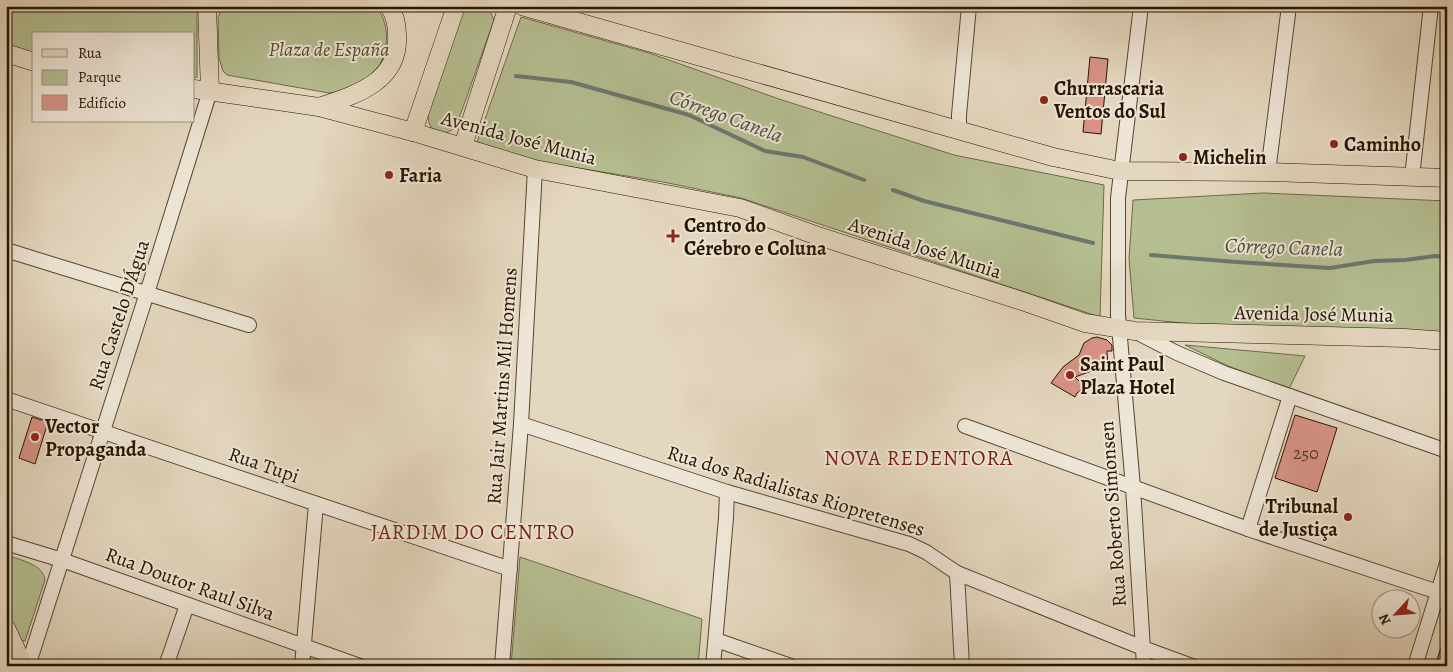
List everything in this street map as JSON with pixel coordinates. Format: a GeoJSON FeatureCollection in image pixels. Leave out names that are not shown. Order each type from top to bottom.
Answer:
{"type":"FeatureCollection","features":[{"type":"Feature","properties":{"kind":"main road"},"geometry":{"type":"LineString","coordinates":[[202,90],[209,60],[207,6]]}},
{"type":"Feature","properties":{"kind":"main road"},"geometry":{"type":"LineString","coordinates":[[319,107],[351,96],[367,88],[382,78],[391,66],[398,45],[396,22],[389,6]]}},
{"type":"Feature","properties":{"kind":"main road"},"geometry":{"type":"LineString","coordinates":[[413,132],[456,6]]}},
{"type":"Feature","properties":{"kind":"main road"},"geometry":{"type":"LineString","coordinates":[[463,146],[508,6]]}},
{"type":"Feature","properties":{"kind":"main road"},"geometry":{"type":"LineString","coordinates":[[522,6],[1053,157],[1120,170],[1268,172],[1447,178]]}},
{"type":"Feature","properties":{"kind":"main road"},"geometry":{"type":"LineString","coordinates":[[6,53],[32,61]]}},
{"type":"Feature","properties":{"kind":"main road"},"geometry":{"type":"LineString","coordinates":[[209,60],[236,95]]}},
{"type":"Feature","properties":{"kind":"main road","name":"Avenida José Munia"},"geometry":{"type":"LineString","coordinates":[[202,90],[319,107],[463,146],[535,169],[740,208],[815,235],[1085,323],[1127,330],[1405,338],[1447,341]]}},
{"type":"Feature","properties":{"kind":"main road"},"geometry":{"type":"LineString","coordinates":[[6,628],[24,666]]}},
{"type":"Feature","properties":{"kind":"street"},"geometry":{"type":"LineString","coordinates":[[959,131],[969,6]]}},
{"type":"Feature","properties":{"kind":"street","name":"Rua Roberto Simonsen"},"geometry":{"type":"LineString","coordinates":[[1141,6],[1120,170],[1118,198],[1118,315],[1127,330],[1133,487],[1144,666]]}},
{"type":"Feature","properties":{"kind":"street"},"geometry":{"type":"LineString","coordinates":[[1268,172],[1289,6]]}},
{"type":"Feature","properties":{"kind":"street"},"geometry":{"type":"LineString","coordinates":[[1412,177],[1431,6]]}},
{"type":"Feature","properties":{"kind":"street","name":"Rua Castelo D'Água"},"geometry":{"type":"LineString","coordinates":[[195,116],[202,90]]}},
{"type":"Feature","properties":{"kind":"street","name":"Rua Castelo D'Água"},"geometry":{"type":"LineString","coordinates":[[28,666],[147,293],[193,122]]}},
{"type":"Feature","properties":{"kind":"street","name":"Rua Jair Martins Mil Homens"},"geometry":{"type":"LineString","coordinates":[[502,666],[521,424],[535,169]]}},
{"type":"Feature","properties":{"kind":"street"},"geometry":{"type":"LineString","coordinates":[[6,250],[249,325]]}},
{"type":"Feature","properties":{"kind":"street"},"geometry":{"type":"LineString","coordinates":[[1127,330],[1216,370],[1447,451]]}},
{"type":"Feature","properties":{"kind":"street"},"geometry":{"type":"LineString","coordinates":[[1248,530],[1290,396]]}},
{"type":"Feature","properties":{"kind":"street","name":"Rua Tupi"},"geometry":{"type":"LineString","coordinates":[[6,399],[510,569]]}},
{"type":"Feature","properties":{"kind":"street","name":"Rua dos Radialistas Riopretenses"},"geometry":{"type":"LineString","coordinates":[[521,424],[727,492],[908,544],[926,552],[957,573],[1192,666]]}},
{"type":"Feature","properties":{"kind":"street"},"geometry":{"type":"LineString","coordinates":[[965,426],[1248,530],[1442,593]]}},
{"type":"Feature","properties":{"kind":"street"},"geometry":{"type":"LineString","coordinates":[[713,666],[727,492]]}},
{"type":"Feature","properties":{"kind":"street"},"geometry":{"type":"LineString","coordinates":[[302,666],[316,504]]}},
{"type":"Feature","properties":{"kind":"street","name":"Rua Doutor Raul Silva"},"geometry":{"type":"LineString","coordinates":[[6,543],[62,560],[360,666]]}},
{"type":"Feature","properties":{"kind":"street"},"geometry":{"type":"LineString","coordinates":[[1415,666],[1442,593],[1447,563]]}},
{"type":"Feature","properties":{"kind":"street"},"geometry":{"type":"LineString","coordinates":[[957,573],[962,666]]}},
{"type":"Feature","properties":{"kind":"street"},"geometry":{"type":"LineString","coordinates":[[166,666],[187,605]]}},
{"type":"Feature","properties":{"kind":"street"},"geometry":{"type":"LineString","coordinates":[[716,640],[791,666]]}},
{"type":"Feature","properties":{"kind":"green space"},"geometry":{"type":"Polygon","coordinates":[[[6,6],[196,6],[197,77],[195,78],[195,32],[32,32],[32,52],[6,44],[6,6]]]}},
{"type":"Feature","properties":{"kind":"green space","name":"Plaza de España"},"geometry":{"type":"Polygon","coordinates":[[[223,6],[375,6],[381,14],[386,32],[386,43],[381,63],[376,71],[366,80],[333,93],[227,75],[223,71],[219,58],[218,17],[223,6]]]}},
{"type":"Feature","properties":{"kind":"green space"},"geometry":{"type":"Polygon","coordinates":[[[463,6],[485,6],[490,11],[494,20],[457,124],[448,132],[443,132],[432,129],[428,115],[463,6]]]}},
{"type":"Feature","properties":{"kind":"green space"},"geometry":{"type":"Polygon","coordinates":[[[521,17],[649,53],[779,99],[954,155],[1104,185],[1100,317],[741,198],[663,182],[536,161],[477,142],[521,17]]]}},
{"type":"Feature","properties":{"kind":"green space"},"geometry":{"type":"Polygon","coordinates":[[[1263,193],[1447,201],[1447,334],[1182,323],[1134,318],[1129,259],[1133,200],[1263,193]]]}},
{"type":"Feature","properties":{"kind":"green space"},"geometry":{"type":"Polygon","coordinates":[[[1185,345],[1305,356],[1289,389],[1228,366],[1185,345]]]}},
{"type":"Feature","properties":{"kind":"green space"},"geometry":{"type":"Polygon","coordinates":[[[6,555],[35,566],[40,570],[45,580],[25,641],[19,641],[6,620],[6,555]]]}},
{"type":"Feature","properties":{"kind":"green space"},"geometry":{"type":"Polygon","coordinates":[[[520,557],[702,619],[698,666],[511,666],[520,557]]]}},
{"type":"Feature","properties":{"kind":"building"},"geometry":{"type":"Polygon","coordinates":[[[1090,57],[1108,59],[1101,134],[1083,132],[1090,57]]]}},
{"type":"Feature","properties":{"kind":"building","name":"Saint Paul Plaza Hotel"},"geometry":{"type":"Polygon","coordinates":[[[1097,337],[1107,340],[1112,345],[1112,351],[1107,351],[1108,368],[1097,369],[1075,377],[1085,387],[1075,397],[1051,383],[1063,367],[1079,355],[1084,343],[1097,337]]]}},
{"type":"Feature","properties":{"kind":"building"},"geometry":{"type":"Polygon","coordinates":[[[1295,415],[1337,428],[1317,492],[1275,478],[1295,415]]]}},
{"type":"Feature","properties":{"kind":"building","name":"Vector Propaganda"},"geometry":{"type":"Polygon","coordinates":[[[32,417],[48,422],[35,464],[19,458],[32,417]]]}},
{"type":"Feature","properties":{"kind":"building"},"geometry":{"type":"Polygon","coordinates":[[[1445,635],[1447,636],[1447,666],[1435,666],[1445,635]]]}},
{"type":"Feature","properties":{"kind":"waterway","name":"Córrego Canela"},"geometry":{"type":"LineString","coordinates":[[516,76],[571,82],[689,115],[765,151],[803,157],[864,180]]}},
{"type":"Feature","properties":{"kind":"waterway","name":"Córrego Canela"},"geometry":{"type":"LineString","coordinates":[[893,190],[924,201],[1093,243]]}},
{"type":"Feature","properties":{"kind":"waterway","name":"Córrego Canela"},"geometry":{"type":"LineString","coordinates":[[1151,255],[1330,268],[1374,261],[1405,260],[1435,256],[1447,257]]}},
{"type":"Feature","properties":{"kind":"place","name":"Churrascaria Ventos do Sul"},"geometry":{"type":"Point","coordinates":[1044,100]}},
{"type":"Feature","properties":{"kind":"place","name":"Caminho"},"geometry":{"type":"Point","coordinates":[1334,144]}},
{"type":"Feature","properties":{"kind":"place","name":"Michelin"},"geometry":{"type":"Point","coordinates":[1183,157]}},
{"type":"Feature","properties":{"kind":"place","name":"Faria"},"geometry":{"type":"Point","coordinates":[389,175]}},
{"type":"Feature","properties":{"kind":"place","name":"Centro do Cérebro e Coluna"},"geometry":{"type":"Point","coordinates":[673,236]}},
{"type":"Feature","properties":{"kind":"place","name":"Saint Paul Plaza Hotel"},"geometry":{"type":"Point","coordinates":[1070,375]}},
{"type":"Feature","properties":{"kind":"place","name":"Vector Propaganda"},"geometry":{"type":"Point","coordinates":[35,437]}},
{"type":"Feature","properties":{"kind":"place","name":"Tribunal de Justiça"},"geometry":{"type":"Point","coordinates":[1348,517]}},
{"type":"Feature","properties":{"kind":"district","name":"NOVA REDENTORA"},"geometry":{"type":"Point","coordinates":[919,458]}},
{"type":"Feature","properties":{"kind":"district","name":"JARDIM DO CENTRO"},"geometry":{"type":"Point","coordinates":[473,532]}}]}
